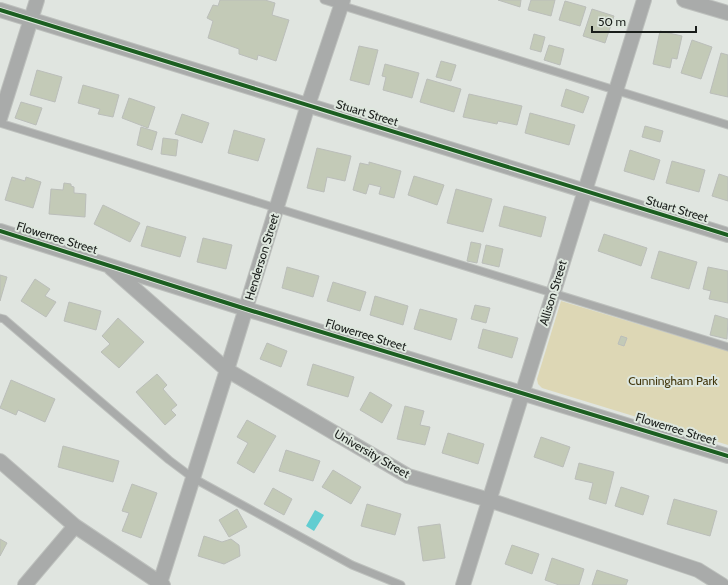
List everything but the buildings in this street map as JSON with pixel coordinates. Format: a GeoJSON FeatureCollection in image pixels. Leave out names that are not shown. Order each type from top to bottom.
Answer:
{"type":"FeatureCollection","features":[{"type":"Feature","properties":{"kind":"street"},"geometry":{"type":"LineString","coordinates":[[0,118],[37,0]]}},
{"type":"Feature","properties":{"kind":"street","name":"Allison Street"},"geometry":{"type":"LineString","coordinates":[[463,585],[644,0]]}},
{"type":"Feature","properties":{"kind":"street"},"geometry":{"type":"LineString","coordinates":[[684,0],[728,13]]}},
{"type":"Feature","properties":{"kind":"street","name":"Henderson Street"},"geometry":{"type":"LineString","coordinates":[[162,584],[276,208],[342,3]]}},
{"type":"Feature","properties":{"kind":"street","name":"Stuart Street"},"geometry":{"type":"LineString","coordinates":[[0,10],[728,235]]}},
{"type":"Feature","properties":{"kind":"street","name":"Flowerree Street"},"geometry":{"type":"LineString","coordinates":[[0,231],[246,309],[728,456]]}},
{"type":"Feature","properties":{"kind":"street","name":"University Street"},"geometry":{"type":"LineString","coordinates":[[106,264],[227,370],[408,476],[489,500],[698,570],[722,585]]}},
{"type":"Feature","properties":{"kind":"street"},"geometry":{"type":"LineString","coordinates":[[0,461],[75,526],[162,584]]}},
{"type":"Feature","properties":{"kind":"street"},"geometry":{"type":"LineString","coordinates":[[25,585],[75,526]]}},
{"type":"Feature","properties":{"kind":"lane"},"geometry":{"type":"LineString","coordinates":[[324,0],[342,3],[616,91],[728,125]]}},
{"type":"Feature","properties":{"kind":"lane"},"geometry":{"type":"LineString","coordinates":[[0,123],[728,346]]}},
{"type":"Feature","properties":{"kind":"lane"},"geometry":{"type":"LineString","coordinates":[[0,318],[4,319],[169,460],[193,478],[352,565],[401,585]]}},
{"type":"Feature","properties":{"kind":"green space","name":"Cunningham Park"},"geometry":{"type":"Polygon","coordinates":[[[561,301],[728,351],[728,445],[542,388],[538,384],[537,379],[561,301]]]}},
{"type":"Feature","properties":{"kind":"water"},"geometry":{"type":"Polygon","coordinates":[[[315,510],[324,515],[314,531],[306,526],[315,510]]]}},
{"type":"Feature","properties":{"kind":"cycle path"},"geometry":{"type":"LineString","coordinates":[[0,10],[728,235]]}},
{"type":"Feature","properties":{"kind":"cycle path"},"geometry":{"type":"LineString","coordinates":[[0,231],[246,309],[728,456]]}}]}
